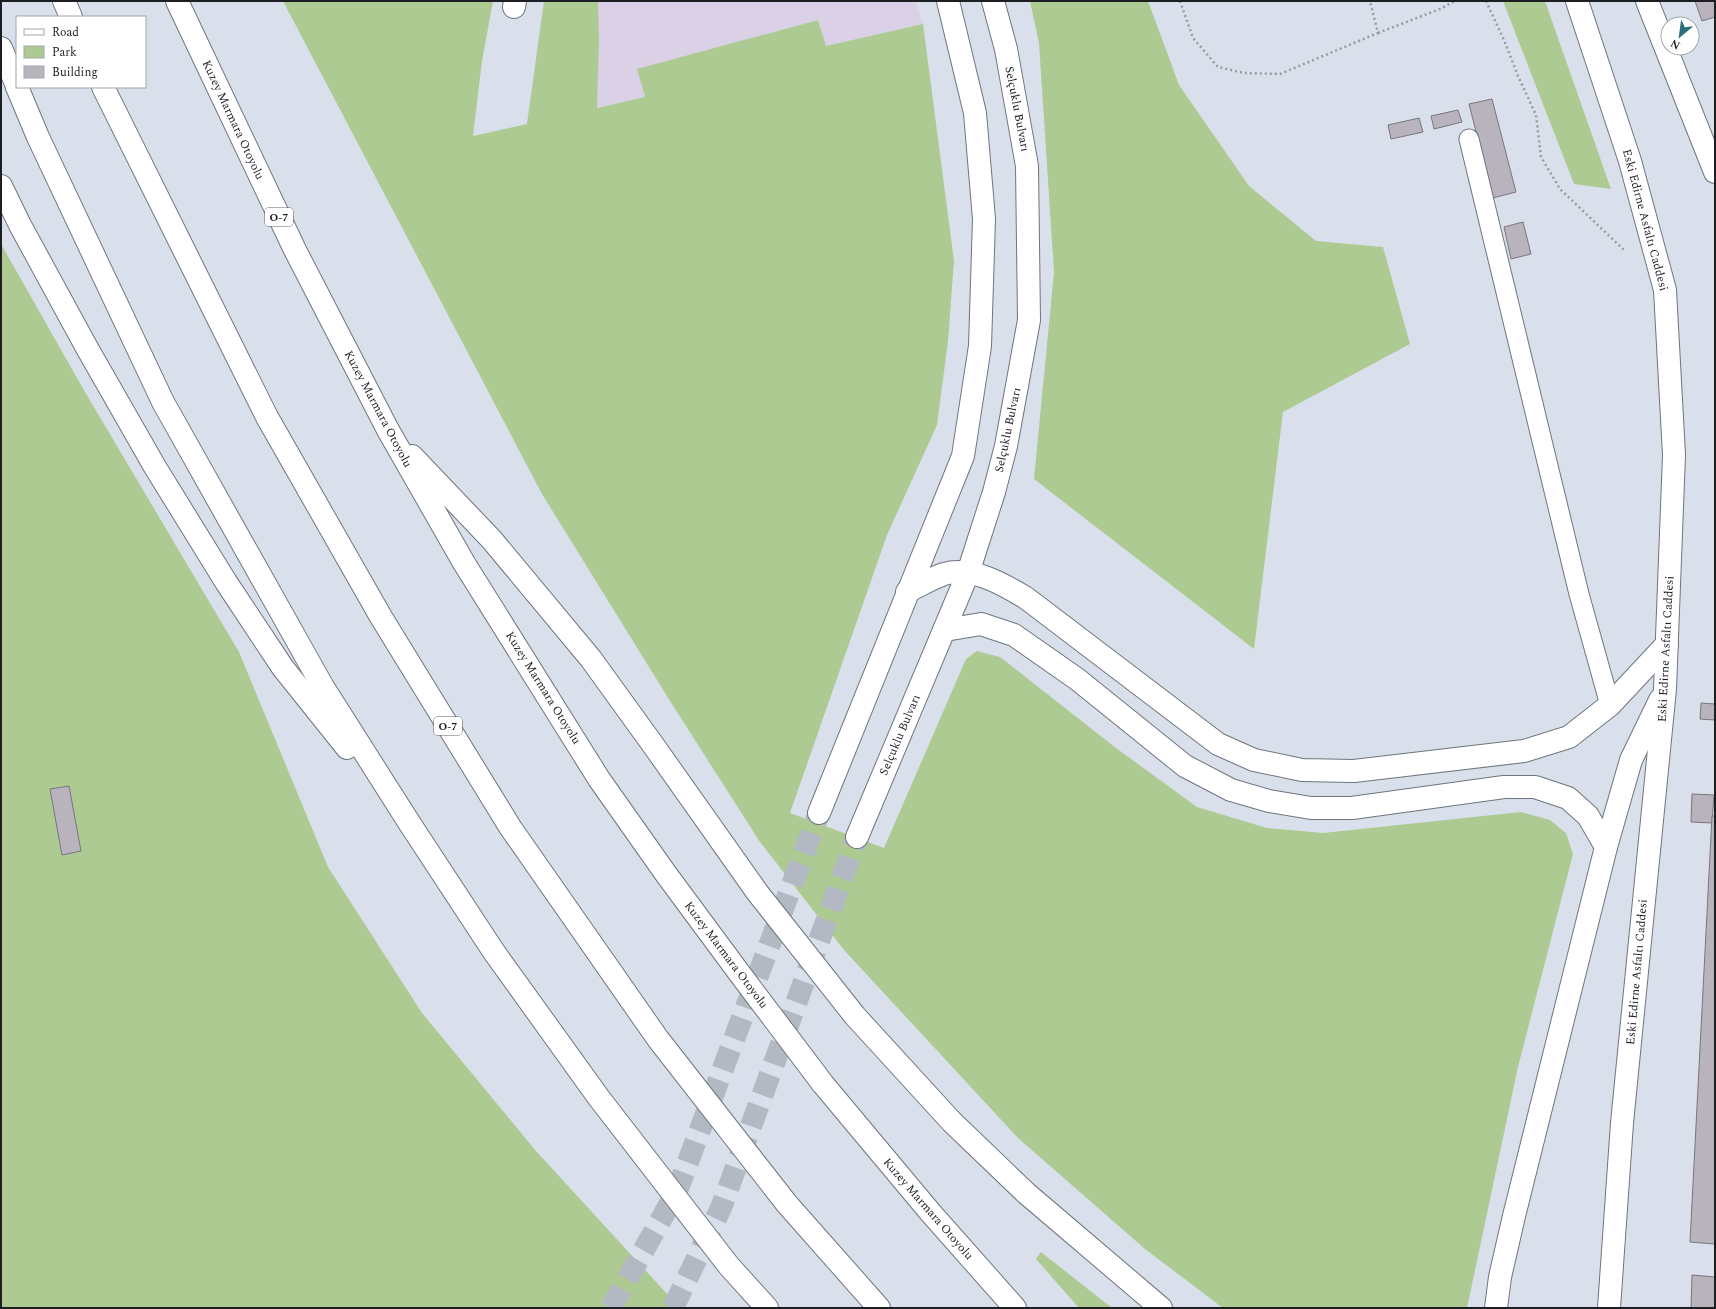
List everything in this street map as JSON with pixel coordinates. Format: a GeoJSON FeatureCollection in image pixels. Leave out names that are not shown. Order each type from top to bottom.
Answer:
{"type":"FeatureCollection","features":[{"type":"Feature","properties":{"kind":"main road"},"geometry":{"type":"LineString","coordinates":[[64,1],[71,16]]}},
{"type":"Feature","properties":{"kind":"main road","name":"Kuzey Marmara Otoyolu"},"geometry":{"type":"LineString","coordinates":[[177,1],[295,250],[388,430],[477,584],[600,779],[666,874],[823,1084],[930,1212],[1015,1308]]}},
{"type":"Feature","properties":{"kind":"main road"},"geometry":{"type":"LineString","coordinates":[[819,813],[963,456],[980,346],[984,218],[976,121],[948,1]]}},
{"type":"Feature","properties":{"kind":"main road","name":"Selçuklu Bulvarı"},"geometry":{"type":"LineString","coordinates":[[857,837],[968,573],[994,492],[1006,446],[1028,320],[1027,166],[1006,49],[993,1]]}},
{"type":"Feature","properties":{"kind":"main road","name":"Eski Edirne Asfaltı Caddesi"},"geometry":{"type":"LineString","coordinates":[[1577,1],[1630,161],[1665,290],[1674,455],[1665,689],[1622,1123],[1609,1308]]}},
{"type":"Feature","properties":{"kind":"main road"},"geometry":{"type":"LineString","coordinates":[[1647,1],[1715,172]]}},
{"type":"Feature","properties":{"kind":"main road"},"geometry":{"type":"LineString","coordinates":[[1,48],[16,85]]}},
{"type":"Feature","properties":{"kind":"main road"},"geometry":{"type":"LineString","coordinates":[[17,88],[41,144],[163,402],[323,687],[410,824],[498,958],[599,1098],[729,1266],[758,1308]]}},
{"type":"Feature","properties":{"kind":"main road","name":"O-7"},"geometry":{"type":"LineString","coordinates":[[103,88],[267,417],[381,617],[510,827],[658,1039],[787,1204],[879,1308]]}},
{"type":"Feature","properties":{"kind":"main road"},"geometry":{"type":"LineString","coordinates":[[1,186],[39,260],[155,467],[226,582],[283,668],[410,824]]}},
{"type":"Feature","properties":{"kind":"main road"},"geometry":{"type":"LineString","coordinates":[[388,430],[492,540],[591,659],[757,892],[855,1016],[952,1122],[1026,1193],[1162,1308]]}},
{"type":"Feature","properties":{"kind":"main road"},"geometry":{"type":"LineString","coordinates":[[907,592],[945,574],[968,573],[1001,582],[1026,598],[1218,744],[1254,760],[1302,770],[1354,770],[1524,751],[1569,738],[1610,705],[1667,644]]}},
{"type":"Feature","properties":{"kind":"main road"},"geometry":{"type":"LineString","coordinates":[[945,630],[981,624],[1014,635],[1077,679],[1185,766],[1231,790],[1269,802],[1311,808],[1352,808],[1504,787],[1535,787],[1568,798],[1588,816],[1606,847]]}},
{"type":"Feature","properties":{"kind":"main road"},"geometry":{"type":"LineString","coordinates":[[1496,1308],[1500,1277],[1514,1216],[1595,898],[1606,847],[1632,760],[1665,689]]}},
{"type":"Feature","properties":{"kind":"main road"},"geometry":{"type":"LineString","coordinates":[[729,1266],[767,1308]]}},
{"type":"Feature","properties":{"kind":"lane"},"geometry":{"type":"LineString","coordinates":[[1469,139],[1578,594],[1610,705]]}},
{"type":"Feature","properties":{"kind":"path"},"geometry":{"type":"LineString","coordinates":[[1180,1],[1193,38],[1218,67],[1244,73],[1280,74],[1440,9],[1455,1]]}},
{"type":"Feature","properties":{"kind":"path"},"geometry":{"type":"LineString","coordinates":[[1370,1],[1378,33]]}},
{"type":"Feature","properties":{"kind":"path"},"geometry":{"type":"LineString","coordinates":[[1486,1],[1536,115],[1541,157],[1560,189],[1626,253]]}},
{"type":"Feature","properties":{"kind":"shaded area"},"geometry":{"type":"Polygon","coordinates":[[[544,1],[916,1],[923,24],[826,47],[818,20],[638,69],[645,97],[527,124],[544,1]]]}},
{"type":"Feature","properties":{"kind":"green space"},"geometry":{"type":"Polygon","coordinates":[[[283,1],[493,1],[482,61],[473,136],[527,124],[544,1],[598,1],[599,41],[597,108],[645,97],[637,69],[818,20],[826,46],[923,24],[954,261],[948,341],[937,425],[887,535],[790,813],[884,848],[966,659],[977,651],[1000,657],[1116,748],[1197,807],[1267,828],[1323,833],[1521,812],[1550,820],[1566,833],[1573,854],[1518,1067],[1467,1308],[1223,1308],[1145,1249],[1018,1138],[844,950],[760,842],[670,701],[542,494],[283,1]]]}},
{"type":"Feature","properties":{"kind":"green space"},"geometry":{"type":"Polygon","coordinates":[[[1030,1],[1148,1],[1179,85],[1249,186],[1316,241],[1383,247],[1410,344],[1283,412],[1254,649],[1034,479],[1054,272],[1039,43],[1030,1]]]}},
{"type":"Feature","properties":{"kind":"green space"},"geometry":{"type":"Polygon","coordinates":[[[1503,1],[1545,1],[1611,189],[1574,184],[1503,1]]]}},
{"type":"Feature","properties":{"kind":"green space"},"geometry":{"type":"Polygon","coordinates":[[[1,244],[85,392],[239,652],[328,867],[422,1013],[536,1151],[680,1308],[1,1308],[1,244]]]}},
{"type":"Feature","properties":{"kind":"green space"},"geometry":{"type":"Polygon","coordinates":[[[1041,1252],[1112,1308],[1079,1308],[1036,1259],[1041,1252]]]}},
{"type":"Feature","properties":{"kind":"building"},"geometry":{"type":"Polygon","coordinates":[[[1695,1],[1715,1],[1715,17],[1702,21],[1695,1]]]}},
{"type":"Feature","properties":{"kind":"building"},"geometry":{"type":"Polygon","coordinates":[[[1492,99],[1516,192],[1493,198],[1469,104],[1492,99]]]}},
{"type":"Feature","properties":{"kind":"building"},"geometry":{"type":"Polygon","coordinates":[[[1458,110],[1462,122],[1434,129],[1431,116],[1458,110]]]}},
{"type":"Feature","properties":{"kind":"building"},"geometry":{"type":"Polygon","coordinates":[[[1419,118],[1423,132],[1391,139],[1388,125],[1419,118]]]}},
{"type":"Feature","properties":{"kind":"building"},"geometry":{"type":"Polygon","coordinates":[[[1523,222],[1531,254],[1511,259],[1504,227],[1523,222]]]}},
{"type":"Feature","properties":{"kind":"building"},"geometry":{"type":"Polygon","coordinates":[[[1701,703],[1715,704],[1715,720],[1700,719],[1701,703]]]}},
{"type":"Feature","properties":{"kind":"building"},"geometry":{"type":"Polygon","coordinates":[[[69,786],[81,851],[62,855],[50,789],[69,786]]]}},
{"type":"Feature","properties":{"kind":"building"},"geometry":{"type":"Polygon","coordinates":[[[1692,794],[1714,795],[1712,823],[1691,822],[1692,794]]]}},
{"type":"Feature","properties":{"kind":"building"},"geometry":{"type":"Polygon","coordinates":[[[1712,816],[1715,816],[1715,1244],[1690,1242],[1712,816]]]}},
{"type":"Feature","properties":{"kind":"building"},"geometry":{"type":"Polygon","coordinates":[[[1692,1275],[1715,1277],[1715,1308],[1691,1308],[1692,1275]]]}},
{"type":"Feature","properties":{"kind":"tunnel"},"geometry":{"type":"LineString","coordinates":[[611,1308],[677,1191],[819,813]]}},
{"type":"Feature","properties":{"kind":"tunnel"},"geometry":{"type":"LineString","coordinates":[[673,1308],[721,1208],[857,837]]}}]}
